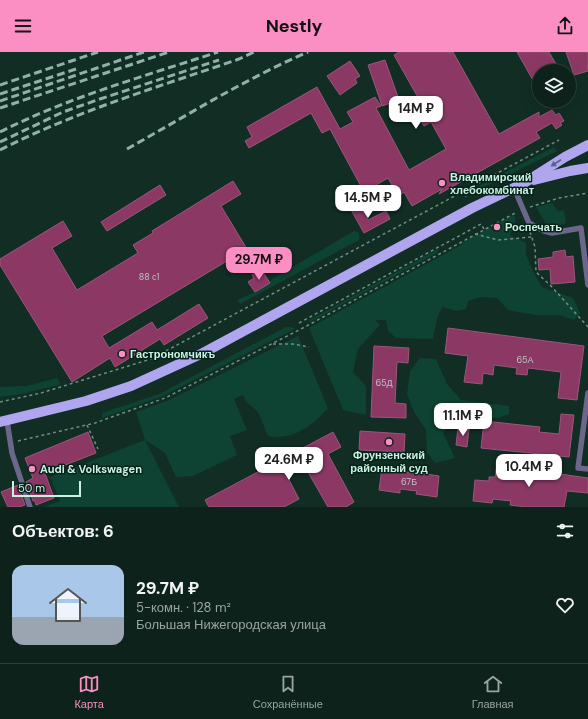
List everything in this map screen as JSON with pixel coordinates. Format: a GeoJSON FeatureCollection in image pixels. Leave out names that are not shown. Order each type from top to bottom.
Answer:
{"type":"FeatureCollection","features":[{"type":"Feature","properties":{"kind":"main road"},"geometry":{"type":"LineString","coordinates":[[3,421],[86,401],[138,383],[203,353],[472,208],[524,183],[565,157],[588,145]]}},
{"type":"Feature","properties":{"kind":"main road"},"geometry":{"type":"LineString","coordinates":[[524,183],[588,168]]}},
{"type":"Feature","properties":{"kind":"lane"},"geometry":{"type":"LineString","coordinates":[[514,188],[529,223],[544,231],[552,233],[581,228],[588,285]]}},
{"type":"Feature","properties":{"kind":"lane"},"geometry":{"type":"LineString","coordinates":[[588,393],[578,468],[588,469]]}},
{"type":"Feature","properties":{"kind":"lane"},"geometry":{"type":"LineString","coordinates":[[3,421],[30,507]]}},
{"type":"Feature","properties":{"kind":"path"},"geometry":{"type":"LineString","coordinates":[[0,402],[48,391],[151,359],[559,140]]}},
{"type":"Feature","properties":{"kind":"path"},"geometry":{"type":"LineString","coordinates":[[463,191],[466,197]]}},
{"type":"Feature","properties":{"kind":"path"},"geometry":{"type":"LineString","coordinates":[[10,443],[87,425],[165,398],[271,344],[523,209],[559,198],[588,193]]}},
{"type":"Feature","properties":{"kind":"path"},"geometry":{"type":"LineString","coordinates":[[299,323],[481,224],[484,230]]}},
{"type":"Feature","properties":{"kind":"path"},"geometry":{"type":"LineString","coordinates":[[475,234],[498,240],[532,237],[535,247],[536,272],[552,287],[588,327]]}},
{"type":"Feature","properties":{"kind":"path"},"geometry":{"type":"LineString","coordinates":[[448,241],[451,247]]}},
{"type":"Feature","properties":{"kind":"path"},"geometry":{"type":"LineString","coordinates":[[271,344],[309,346]]}},
{"type":"Feature","properties":{"kind":"path"},"geometry":{"type":"LineString","coordinates":[[87,425],[98,449]]}},
{"type":"Feature","properties":{"kind":"green space"},"geometry":{"type":"Polygon","coordinates":[[[554,147],[557,151],[472,193],[473,189],[554,147]]]}},
{"type":"Feature","properties":{"kind":"green space"},"geometry":{"type":"Polygon","coordinates":[[[552,203],[558,211],[564,210],[566,223],[549,229],[536,207],[552,203]]]}},
{"type":"Feature","properties":{"kind":"green space"},"geometry":{"type":"Polygon","coordinates":[[[514,215],[516,220],[510,235],[526,243],[526,255],[542,287],[573,298],[580,313],[574,320],[559,315],[535,315],[508,310],[497,298],[481,297],[468,301],[466,309],[457,311],[442,307],[437,319],[433,339],[396,338],[388,331],[386,320],[375,320],[380,325],[358,349],[353,372],[366,386],[366,415],[343,410],[309,328],[463,244],[462,243],[490,227],[494,232],[502,227],[499,222],[514,215]]]}},
{"type":"Feature","properties":{"kind":"green space"},"geometry":{"type":"Polygon","coordinates":[[[354,231],[359,233],[359,240],[240,304],[237,300],[261,289],[272,279],[354,231]]]}},
{"type":"Feature","properties":{"kind":"green space"},"geometry":{"type":"Polygon","coordinates":[[[438,249],[437,253],[310,322],[308,321],[438,249]]]}},
{"type":"Feature","properties":{"kind":"green space"},"geometry":{"type":"Polygon","coordinates":[[[286,327],[292,327],[295,329],[163,396],[102,418],[102,413],[159,394],[286,327]]]}},
{"type":"Feature","properties":{"kind":"green space"},"geometry":{"type":"Polygon","coordinates":[[[298,336],[328,408],[316,421],[301,431],[294,434],[277,437],[268,436],[258,412],[246,402],[243,395],[234,399],[247,430],[230,436],[237,455],[193,476],[176,477],[165,453],[145,440],[136,412],[169,400],[298,336]]]}},
{"type":"Feature","properties":{"kind":"green space"},"geometry":{"type":"Polygon","coordinates":[[[420,358],[436,359],[447,384],[461,400],[509,406],[509,414],[497,418],[454,420],[443,433],[455,458],[435,463],[427,453],[426,430],[414,412],[407,394],[410,371],[420,358]]]}},
{"type":"Feature","properties":{"kind":"green space"},"geometry":{"type":"Polygon","coordinates":[[[57,378],[60,382],[59,385],[21,394],[0,397],[0,387],[26,386],[57,378]]]}},
{"type":"Feature","properties":{"kind":"green space"},"geometry":{"type":"Polygon","coordinates":[[[145,440],[179,507],[44,507],[60,501],[50,477],[145,440]]]}},
{"type":"Feature","properties":{"kind":"building"},"geometry":{"type":"Polygon","coordinates":[[[399,52],[453,52],[499,134],[539,112],[539,117],[552,110],[556,115],[559,113],[564,121],[560,123],[562,125],[556,129],[552,123],[536,132],[540,138],[439,194],[442,189],[412,206],[404,192],[398,196],[388,178],[364,192],[330,129],[322,133],[311,113],[249,148],[245,141],[252,137],[247,127],[317,87],[340,129],[353,122],[347,112],[375,97],[381,106],[376,108],[409,170],[446,149],[431,122],[424,126],[412,105],[420,101],[394,55],[399,52]]]}},
{"type":"Feature","properties":{"kind":"building"},"geometry":{"type":"Polygon","coordinates":[[[517,52],[549,52],[556,64],[532,64],[532,79],[517,52]]]}},
{"type":"Feature","properties":{"kind":"building"},"geometry":{"type":"Polygon","coordinates":[[[566,52],[588,52],[588,71],[576,74],[576,64],[570,64],[566,52]]]}},
{"type":"Feature","properties":{"kind":"building"},"geometry":{"type":"Polygon","coordinates":[[[385,60],[399,100],[382,106],[368,65],[385,60]]]}},
{"type":"Feature","properties":{"kind":"building"},"geometry":{"type":"Polygon","coordinates":[[[350,61],[360,76],[355,79],[357,83],[340,95],[327,76],[350,61]]]}},
{"type":"Feature","properties":{"kind":"building"},"geometry":{"type":"Polygon","coordinates":[[[233,181],[241,194],[221,206],[247,249],[102,336],[109,348],[152,322],[157,330],[199,304],[208,318],[164,345],[160,339],[115,367],[110,358],[72,382],[0,265],[0,259],[63,221],[72,236],[52,248],[77,290],[138,253],[133,245],[153,233],[152,231],[233,181]]]}},
{"type":"Feature","properties":{"kind":"building"},"geometry":{"type":"Polygon","coordinates":[[[160,185],[166,195],[107,231],[101,222],[160,185]]]}},
{"type":"Feature","properties":{"kind":"building"},"geometry":{"type":"Polygon","coordinates":[[[360,204],[368,220],[386,211],[390,219],[364,233],[350,208],[360,204]]]}},
{"type":"Feature","properties":{"kind":"building"},"geometry":{"type":"Polygon","coordinates":[[[565,250],[566,257],[573,256],[575,282],[551,284],[550,269],[539,270],[538,259],[553,257],[553,252],[565,250]]]}},
{"type":"Feature","properties":{"kind":"building"},"geometry":{"type":"Polygon","coordinates":[[[261,269],[270,283],[255,292],[248,282],[254,278],[252,275],[261,269]]]}},
{"type":"Feature","properties":{"kind":"building"},"geometry":{"type":"Polygon","coordinates":[[[448,328],[584,346],[577,400],[558,398],[561,372],[528,368],[527,375],[516,374],[517,368],[494,365],[493,375],[483,373],[482,384],[464,382],[468,356],[445,353],[448,328]]]}},
{"type":"Feature","properties":{"kind":"building"},"geometry":{"type":"Polygon","coordinates":[[[374,346],[409,348],[408,363],[397,362],[395,403],[406,404],[406,418],[371,417],[374,346]]]}},
{"type":"Feature","properties":{"kind":"building"},"geometry":{"type":"Polygon","coordinates":[[[561,414],[574,415],[569,457],[481,448],[484,421],[540,427],[539,432],[559,434],[561,414]]]}},
{"type":"Feature","properties":{"kind":"building"},"geometry":{"type":"Polygon","coordinates":[[[458,428],[469,429],[467,447],[456,445],[458,428]]]}},
{"type":"Feature","properties":{"kind":"building"},"geometry":{"type":"Polygon","coordinates":[[[360,431],[405,434],[404,452],[359,450],[360,431]]]}},
{"type":"Feature","properties":{"kind":"building"},"geometry":{"type":"Polygon","coordinates":[[[88,432],[96,453],[45,473],[54,498],[36,505],[26,482],[33,478],[25,458],[88,432]]]}},
{"type":"Feature","properties":{"kind":"building"},"geometry":{"type":"Polygon","coordinates":[[[333,432],[341,447],[328,454],[354,502],[346,507],[328,507],[305,467],[287,476],[299,499],[284,507],[209,507],[205,500],[333,432]]]}},
{"type":"Feature","properties":{"kind":"building"},"geometry":{"type":"Polygon","coordinates":[[[497,465],[588,478],[588,493],[567,491],[564,507],[526,507],[510,505],[511,501],[493,499],[492,503],[473,501],[475,480],[489,481],[489,477],[495,477],[497,465]]]}},
{"type":"Feature","properties":{"kind":"building"},"geometry":{"type":"Polygon","coordinates":[[[382,468],[419,474],[420,468],[427,469],[426,474],[439,476],[437,497],[416,494],[417,491],[400,489],[400,493],[379,490],[382,468]]]}},
{"type":"Feature","properties":{"kind":"building"},"geometry":{"type":"Polygon","coordinates":[[[18,485],[25,505],[19,507],[8,507],[1,492],[18,485]]]}},
{"type":"Feature","properties":{"kind":"railway"},"geometry":{"type":"LineString","coordinates":[[0,85],[98,52]]}},
{"type":"Feature","properties":{"kind":"railway"},"geometry":{"type":"LineString","coordinates":[[0,101],[144,52]]}},
{"type":"Feature","properties":{"kind":"railway"},"geometry":{"type":"LineString","coordinates":[[0,108],[169,52]]}},
{"type":"Feature","properties":{"kind":"railway"},"geometry":{"type":"LineString","coordinates":[[0,132],[26,119],[80,98],[218,52]]}},
{"type":"Feature","properties":{"kind":"railway"},"geometry":{"type":"LineString","coordinates":[[0,150],[88,111],[239,59],[254,52]]}},
{"type":"Feature","properties":{"kind":"railway"},"geometry":{"type":"LineString","coordinates":[[127,149],[261,74],[308,52]]}},
{"type":"Feature","properties":{"kind":"railway"},"geometry":{"type":"LineString","coordinates":[[0,142],[63,112],[219,60]]}},
{"type":"Feature","properties":{"kind":"railway"},"geometry":{"type":"LineString","coordinates":[[0,94],[76,69]]}},
{"type":"Feature","properties":{"kind":"place","name":"Владимирский хлебокомбинат"},"geometry":{"type":"Point","coordinates":[442,183]}},
{"type":"Feature","properties":{"kind":"place","name":"Роспечать"},"geometry":{"type":"Point","coordinates":[497,227]}},
{"type":"Feature","properties":{"kind":"place","name":"Гастрономчикъ"},"geometry":{"type":"Point","coordinates":[122,354]}},
{"type":"Feature","properties":{"kind":"place","name":"Фрунзенский районный суд"},"geometry":{"type":"Point","coordinates":[389,442]}},
{"type":"Feature","properties":{"kind":"place","name":"Audi & Volkswagen"},"geometry":{"type":"Point","coordinates":[32,469]}}]}
